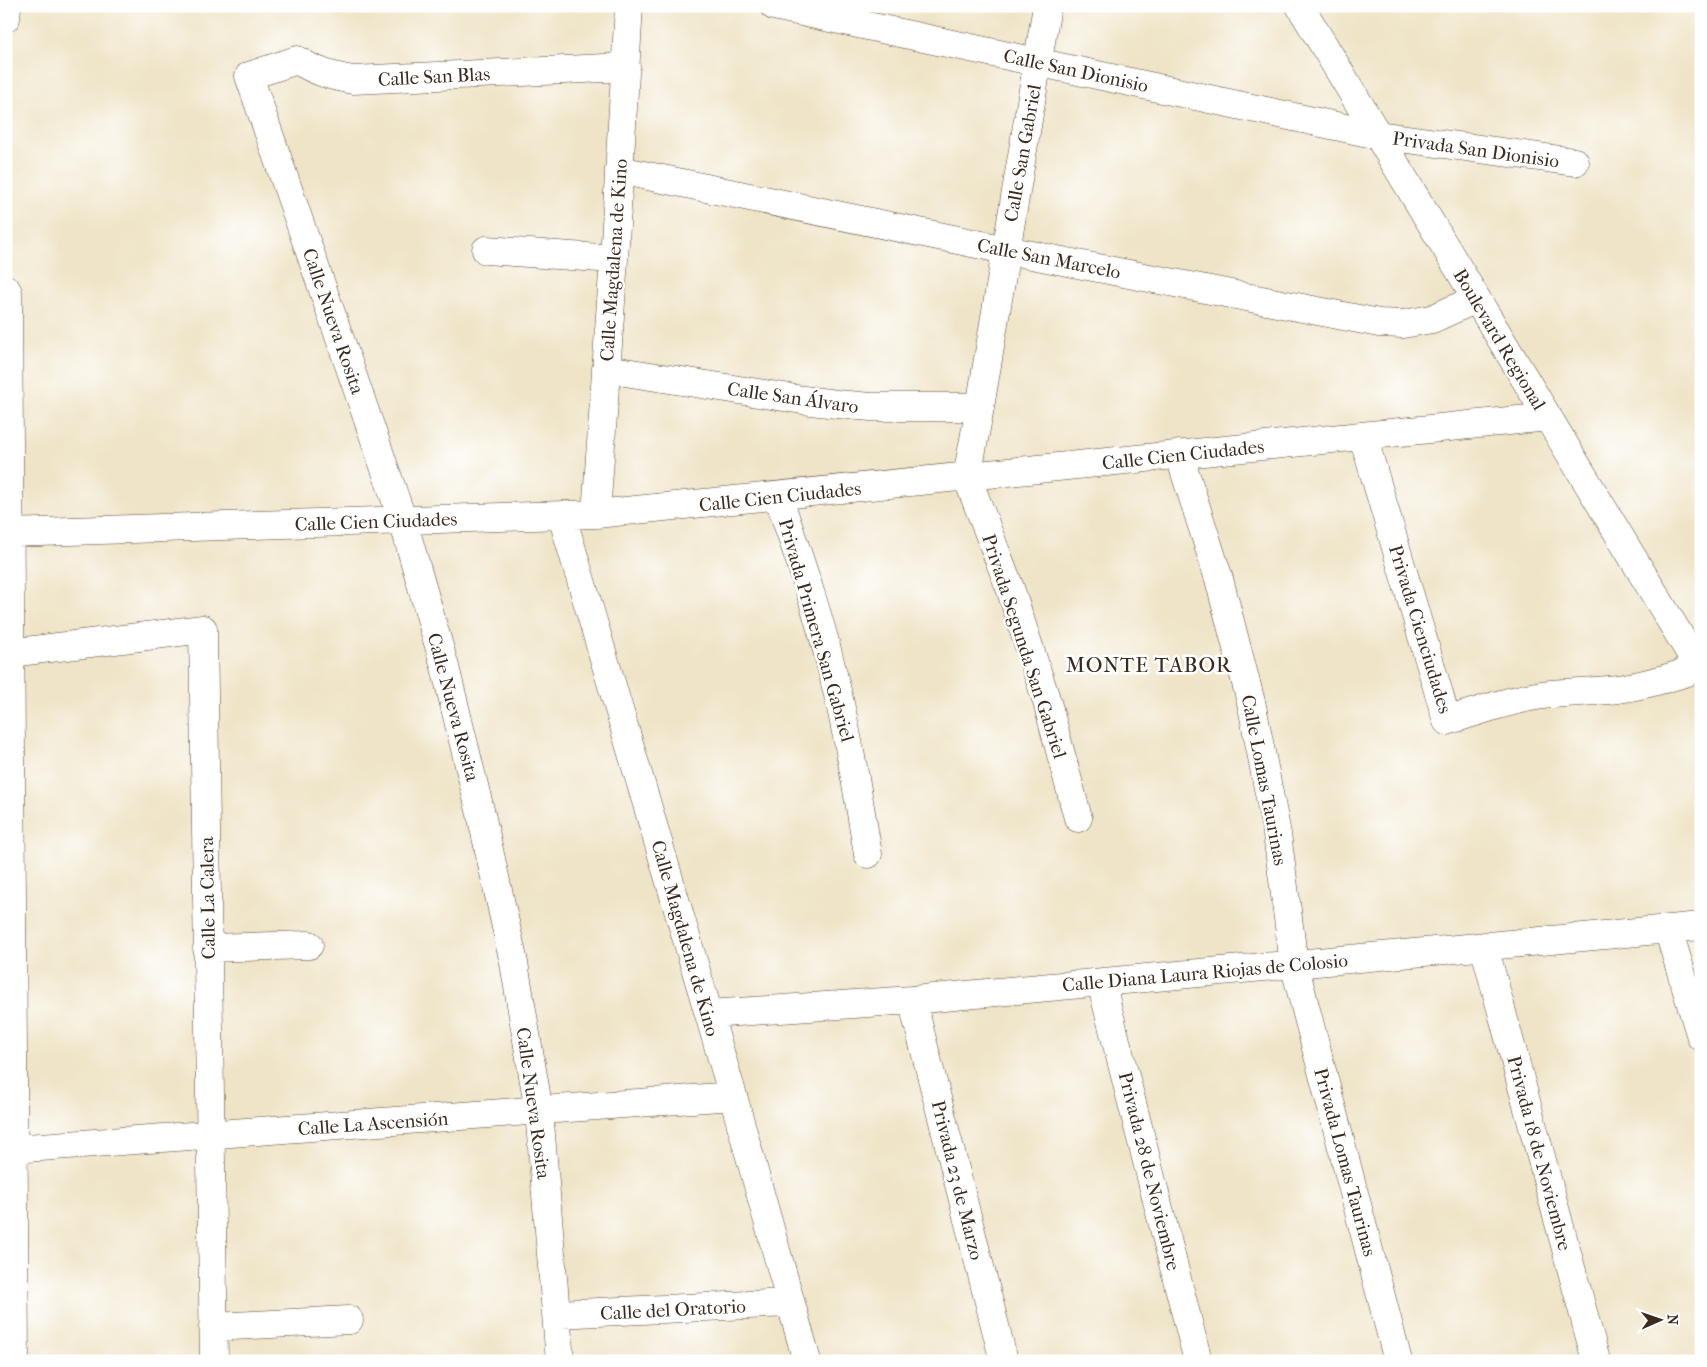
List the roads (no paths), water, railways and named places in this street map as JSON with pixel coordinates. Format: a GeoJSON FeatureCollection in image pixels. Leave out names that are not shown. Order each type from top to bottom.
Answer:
{"type":"FeatureCollection","features":[{"type":"Feature","properties":{"kind":"street"},"geometry":{"type":"LineString","coordinates":[[6,6],[6,18]]}},
{"type":"Feature","properties":{"kind":"street","name":"Calle Magdalena de Kino"},"geometry":{"type":"LineString","coordinates":[[596,514],[620,170],[629,6]]}},
{"type":"Feature","properties":{"kind":"street","name":"Calle San Dionisio"},"geometry":{"type":"LineString","coordinates":[[774,6],[1378,135]]}},
{"type":"Feature","properties":{"kind":"street","name":"Calle San Gabriel"},"geometry":{"type":"LineString","coordinates":[[967,476],[1047,6]]}},
{"type":"Feature","properties":{"kind":"street","name":"Boulevard Regional"},"geometry":{"type":"LineString","coordinates":[[1300,6],[1548,417],[1692,639],[1700,669]]}},
{"type":"Feature","properties":{"kind":"street","name":"Calle San Blas"},"geometry":{"type":"LineString","coordinates":[[249,76],[297,60],[314,70],[333,77],[353,80],[626,66]]}},
{"type":"Feature","properties":{"kind":"street","name":"Calle Nueva Rosita"},"geometry":{"type":"LineString","coordinates":[[249,76],[403,521],[445,667],[482,814],[514,963],[539,1111],[560,1361]]}},
{"type":"Feature","properties":{"kind":"street","name":"Privada San Dionisio"},"geometry":{"type":"LineString","coordinates":[[1378,135],[1575,162]]}},
{"type":"Feature","properties":{"kind":"street","name":"Calle San Marcelo"},"geometry":{"type":"LineString","coordinates":[[620,170],[1006,250],[1379,323],[1403,324],[1432,319],[1476,298]]}},
{"type":"Feature","properties":{"kind":"street"},"geometry":{"type":"LineString","coordinates":[[486,250],[614,259]]}},
{"type":"Feature","properties":{"kind":"street"},"geometry":{"type":"LineString","coordinates":[[6,289],[8,302],[9,789],[14,1149],[10,1217],[15,1361]]}},
{"type":"Feature","properties":{"kind":"street","name":"Calle San Álvaro"},"geometry":{"type":"LineString","coordinates":[[606,369],[836,404],[871,407],[980,407]]}},
{"type":"Feature","properties":{"kind":"street","name":"Calle Cien Ciudades"},"geometry":{"type":"LineString","coordinates":[[9,533],[596,514],[1548,417]]}},
{"type":"Feature","properties":{"kind":"street","name":"Privada Cienciudades"},"geometry":{"type":"LineString","coordinates":[[1363,436],[1447,721],[1522,699],[1542,695],[1618,689],[1672,678],[1700,669]]}},
{"type":"Feature","properties":{"kind":"street","name":"Calle Lomas Taurinas"},"geometry":{"type":"LineString","coordinates":[[1179,454],[1219,579],[1252,706],[1278,834],[1294,964]]}},
{"type":"Feature","properties":{"kind":"street","name":"Privada Segunda San Gabriel"},"geometry":{"type":"LineString","coordinates":[[967,476],[1013,597],[1047,702],[1078,818]]}},
{"type":"Feature","properties":{"kind":"street","name":"Privada Primera San Gabriel"},"geometry":{"type":"LineString","coordinates":[[778,496],[808,584],[833,673],[853,763],[868,854]]}},
{"type":"Feature","properties":{"kind":"street","name":"Calle Magdalena de Kino"},"geometry":{"type":"LineString","coordinates":[[562,516],[733,1096],[807,1361]]}},
{"type":"Feature","properties":{"kind":"street","name":"Calle La Calera"},"geometry":{"type":"LineString","coordinates":[[10,654],[203,629],[214,1361]]}},
{"type":"Feature","properties":{"kind":"street","name":"Calle Diana Laura Riojas de Colosio"},"geometry":{"type":"LineString","coordinates":[[709,1014],[912,1000],[1701,926]]}},
{"type":"Feature","properties":{"kind":"street"},"geometry":{"type":"LineString","coordinates":[[1668,929],[1701,1037]]}},
{"type":"Feature","properties":{"kind":"street"},"geometry":{"type":"LineString","coordinates":[[207,948],[309,945]]}},
{"type":"Feature","properties":{"kind":"street","name":"Privada 18 de Noviembre"},"geometry":{"type":"LineString","coordinates":[[1484,946],[1596,1360]]}},
{"type":"Feature","properties":{"kind":"street","name":"Privada Lomas Taurinas"},"geometry":{"type":"LineString","coordinates":[[1294,964],[1398,1361]]}},
{"type":"Feature","properties":{"kind":"street","name":"Privada 28 de Noviembre"},"geometry":{"type":"LineString","coordinates":[[1101,982],[1198,1361]]}},
{"type":"Feature","properties":{"kind":"street","name":"Privada 23 de Marzo"},"geometry":{"type":"LineString","coordinates":[[912,1000],[1004,1361]]}},
{"type":"Feature","properties":{"kind":"street","name":"Calle La Ascensión"},"geometry":{"type":"LineString","coordinates":[[14,1149],[733,1096]]}},
{"type":"Feature","properties":{"kind":"street","name":"Calle del Oratorio"},"geometry":{"type":"LineString","coordinates":[[556,1314],[790,1303]]}},
{"type":"Feature","properties":{"kind":"street"},"geometry":{"type":"LineString","coordinates":[[213,1327],[350,1320]]}},
{"type":"Feature","properties":{"kind":"district","name":"MONTE TABOR"},"geometry":{"type":"Point","coordinates":[1149,665]}}]}
